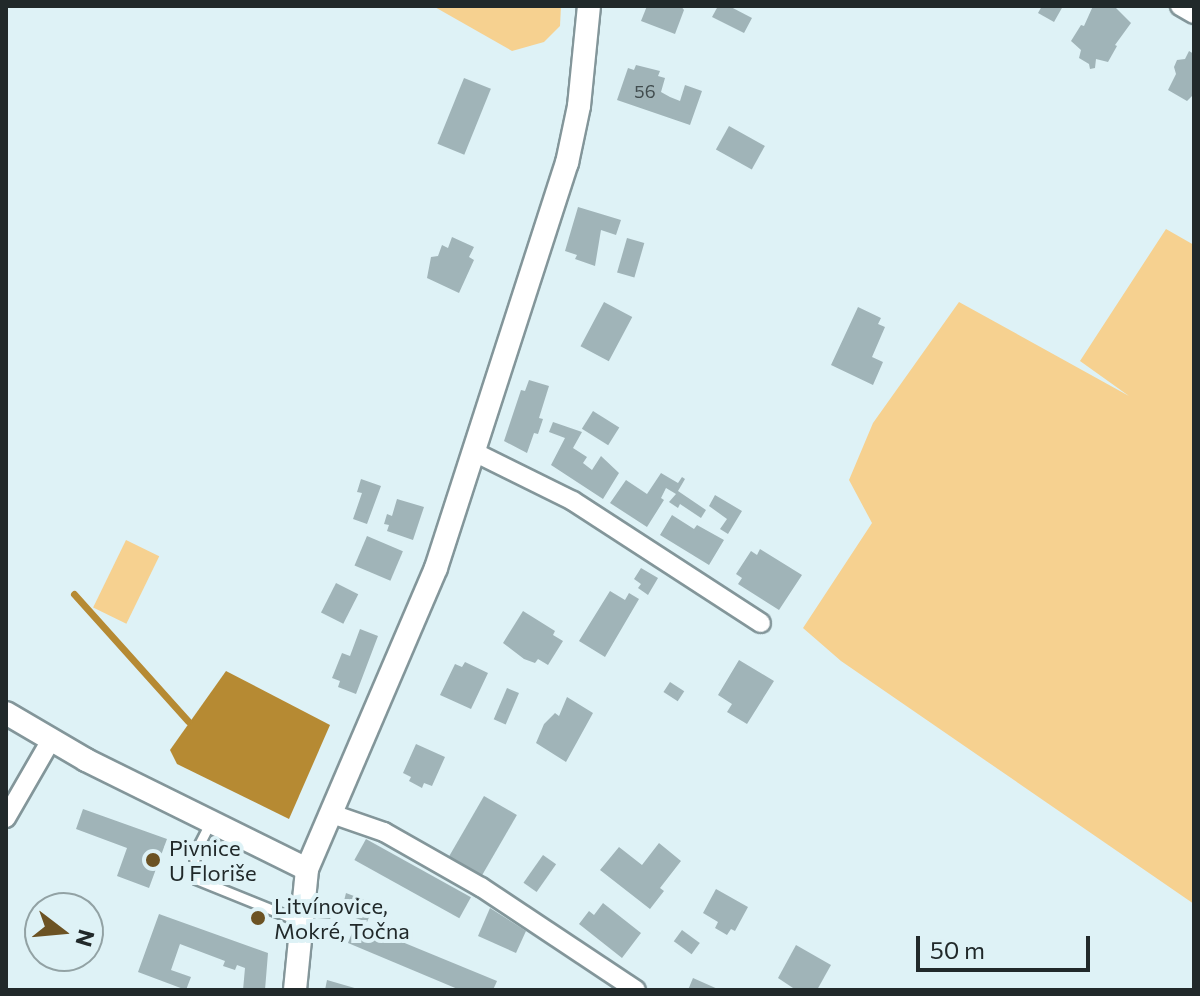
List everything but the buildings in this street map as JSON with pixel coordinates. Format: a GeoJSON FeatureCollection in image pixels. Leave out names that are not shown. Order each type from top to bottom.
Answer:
{"type":"FeatureCollection","features":[{"type":"Feature","properties":{"kind":"street"},"geometry":{"type":"LineString","coordinates":[[295,990],[307,869],[436,568],[567,163],[579,106],[589,6]]}},
{"type":"Feature","properties":{"kind":"street"},"geometry":{"type":"LineString","coordinates":[[1180,6],[1194,14]]}},
{"type":"Feature","properties":{"kind":"street"},"geometry":{"type":"LineString","coordinates":[[474,452],[573,501],[761,623]]}},
{"type":"Feature","properties":{"kind":"street"},"geometry":{"type":"LineString","coordinates":[[6,713],[51,740],[307,869]]}},
{"type":"Feature","properties":{"kind":"street"},"geometry":{"type":"LineString","coordinates":[[6,818],[51,740]]}},
{"type":"Feature","properties":{"kind":"street"},"geometry":{"type":"LineString","coordinates":[[332,814],[384,832],[481,887],[636,990]]}},
{"type":"Feature","properties":{"kind":"lane"},"geometry":{"type":"LineString","coordinates":[[211,821],[194,855],[196,879],[300,921]]}},
{"type":"Feature","properties":{"kind":"shaded area"},"geometry":{"type":"Polygon","coordinates":[[[433,6],[561,6],[560,26],[544,42],[512,51],[433,6]]]}},
{"type":"Feature","properties":{"kind":"shaded area"},"geometry":{"type":"Polygon","coordinates":[[[1166,229],[1194,245],[1194,904],[841,661],[803,628],[872,523],[849,480],[873,423],[959,302],[1129,396],[1080,361],[1166,229]]]}},
{"type":"Feature","properties":{"kind":"shaded area"},"geometry":{"type":"Polygon","coordinates":[[[126,540],[159,556],[126,624],[93,607],[126,540]]]}},
{"type":"Feature","properties":{"kind":"shaded area"},"geometry":{"type":"Polygon","coordinates":[[[226,671],[330,725],[289,819],[177,764],[170,750],[226,671]]]}},
{"type":"Feature","properties":{"kind":"waterway"},"geometry":{"type":"LineString","coordinates":[[74,594],[188,721]]}},
{"type":"Feature","properties":{"kind":"place","name":"Pivnice U Floriše"},"geometry":{"type":"Point","coordinates":[153,860]}},
{"type":"Feature","properties":{"kind":"place","name":"Litvínovice, Mokré, Točna"},"geometry":{"type":"Point","coordinates":[258,918]}}]}
